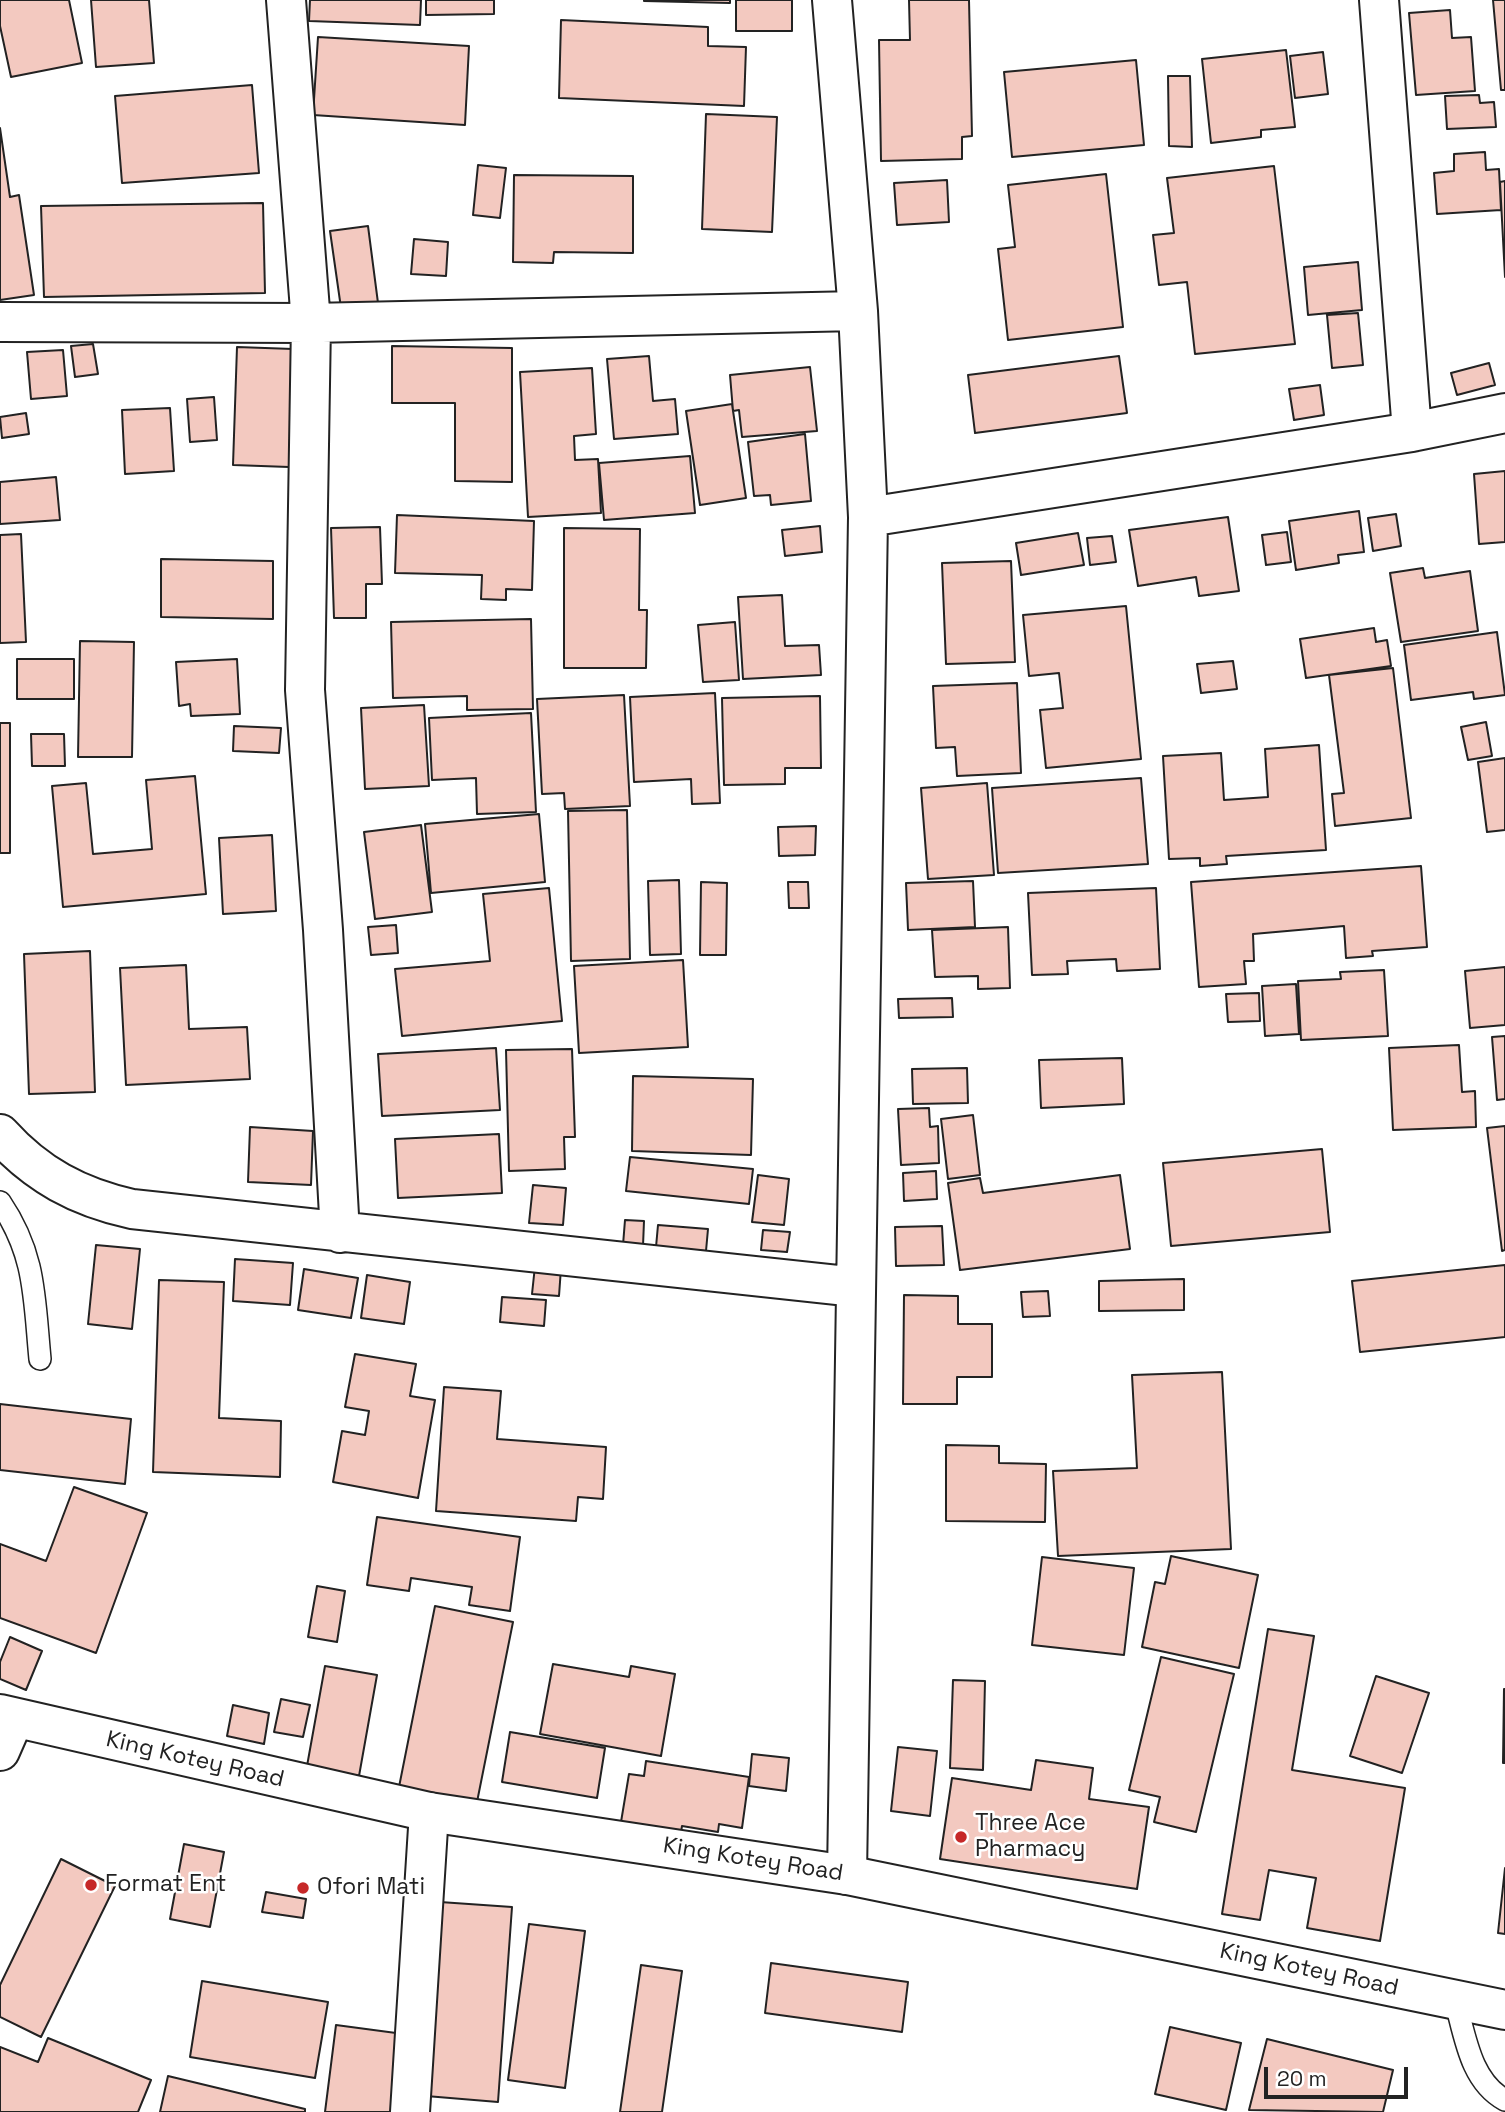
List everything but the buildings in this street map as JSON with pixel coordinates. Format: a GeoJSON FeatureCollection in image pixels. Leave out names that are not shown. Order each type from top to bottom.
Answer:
{"type":"FeatureCollection","features":[{"type":"Feature","properties":{"kind":"street"},"geometry":{"type":"LineString","coordinates":[[286,0],[311,323],[304,690],[323,930],[340,1233]]}},
{"type":"Feature","properties":{"kind":"street"},"geometry":{"type":"LineString","coordinates":[[832,0],[858,311],[868,517],[847,1875]]}},
{"type":"Feature","properties":{"kind":"street"},"geometry":{"type":"LineString","coordinates":[[1379,0],[1412,432]]}},
{"type":"Feature","properties":{"kind":"street"},"geometry":{"type":"LineString","coordinates":[[0,322],[311,323],[858,311]]}},
{"type":"Feature","properties":{"kind":"street"},"geometry":{"type":"LineString","coordinates":[[868,517],[1412,432],[1505,413]]}},
{"type":"Feature","properties":{"kind":"street"},"geometry":{"type":"LineString","coordinates":[[0,1134],[21,1157],[62,1186],[98,1201],[132,1209],[856,1287]]}},
{"type":"Feature","properties":{"kind":"street","name":"King Kotey Road"},"geometry":{"type":"LineString","coordinates":[[5,1728],[429,1812],[847,1875],[1505,2010]]}},
{"type":"Feature","properties":{"kind":"street"},"geometry":{"type":"LineString","coordinates":[[410,2112],[429,1812]]}},
{"type":"Feature","properties":{"kind":"lane"},"geometry":{"type":"LineString","coordinates":[[0,1202],[20,1231],[33,1278],[40,1359]]}},
{"type":"Feature","properties":{"kind":"lane"},"geometry":{"type":"LineString","coordinates":[[1455,2000],[1471,2060],[1491,2092],[1505,2100]]}},
{"type":"Feature","properties":{"kind":"place","name":"Three Ace Pharmacy"},"geometry":{"type":"Point","coordinates":[961,1837]}},
{"type":"Feature","properties":{"kind":"place","name":"Format Ent"},"geometry":{"type":"Point","coordinates":[91,1885]}},
{"type":"Feature","properties":{"kind":"place","name":"Ofori Mati"},"geometry":{"type":"Point","coordinates":[303,1888]}}]}
